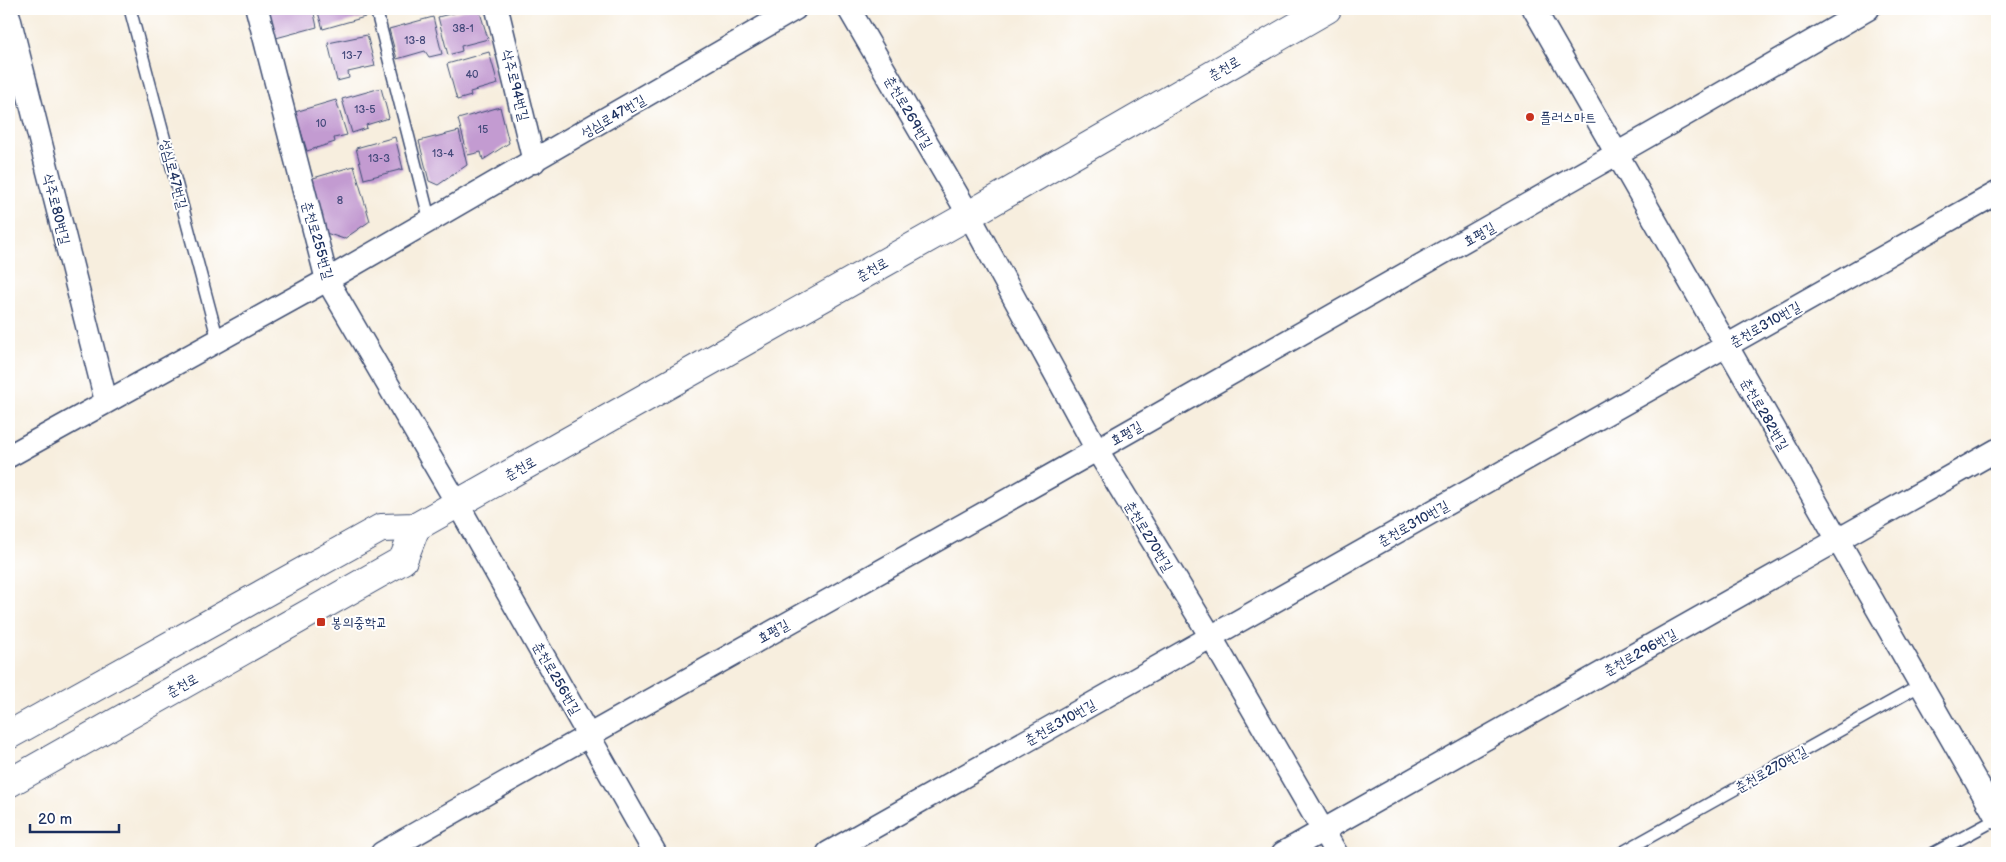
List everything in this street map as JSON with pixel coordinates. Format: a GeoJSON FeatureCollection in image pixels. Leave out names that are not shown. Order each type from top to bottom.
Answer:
{"type":"FeatureCollection","features":[{"type":"Feature","properties":{"kind":"street","name":"춘천로255번길"},"geometry":{"type":"LineString","coordinates":[[257,9],[327,280],[457,504]]}},
{"type":"Feature","properties":{"kind":"street","name":"삭주로94번길"},"geometry":{"type":"LineString","coordinates":[[497,9],[534,162]]}},
{"type":"Feature","properties":{"kind":"street","name":"성심로47번길"},"geometry":{"type":"LineString","coordinates":[[9,456],[327,280],[534,162],[795,9]]}},
{"type":"Feature","properties":{"kind":"street","name":"춘천로269번길"},"geometry":{"type":"LineString","coordinates":[[849,9],[968,215]]}},
{"type":"Feature","properties":{"kind":"street","name":"춘천로"},"geometry":{"type":"LineString","coordinates":[[9,735],[380,528],[416,527],[968,215],[1327,9]]}},
{"type":"Feature","properties":{"kind":"street","name":"춘천로282번길"},"geometry":{"type":"LineString","coordinates":[[1534,9],[1997,818]]}},
{"type":"Feature","properties":{"kind":"street","name":"효평길"},"geometry":{"type":"LineString","coordinates":[[382,853],[589,734],[1097,450],[1617,155],[1868,9]]}},
{"type":"Feature","properties":{"kind":"street","name":"삭주로80번길"},"geometry":{"type":"LineString","coordinates":[[9,17],[106,401]]}},
{"type":"Feature","properties":{"kind":"street","name":"춘천로310번길"},"geometry":{"type":"LineString","coordinates":[[828,853],[1997,193]]}},
{"type":"Feature","properties":{"kind":"street","name":"춘천로270번길"},"geometry":{"type":"LineString","coordinates":[[968,215],[1097,450],[1211,637],[1336,853]]}},
{"type":"Feature","properties":{"kind":"street","name":"춘천로296번길"},"geometry":{"type":"LineString","coordinates":[[1283,853],[1997,450]]}},
{"type":"Feature","properties":{"kind":"street","name":"춘천로256번길"},"geometry":{"type":"LineString","coordinates":[[457,504],[655,853]]}},
{"type":"Feature","properties":{"kind":"street","name":"춘천로"},"geometry":{"type":"LineString","coordinates":[[9,783],[403,560],[416,527]]}},
{"type":"Feature","properties":{"kind":"lane","name":"성심로47번길"},"geometry":{"type":"LineString","coordinates":[[130,9],[218,340]]}},
{"type":"Feature","properties":{"kind":"lane"},"geometry":{"type":"LineString","coordinates":[[376,9],[430,221]]}},
{"type":"Feature","properties":{"kind":"lane","name":"춘천로270번길"},"geometry":{"type":"LineString","coordinates":[[1621,853],[1921,686]]}},
{"type":"Feature","properties":{"kind":"lane"},"geometry":{"type":"LineString","coordinates":[[1934,853],[1997,818]]}},
{"type":"Feature","properties":{"kind":"building"},"geometry":{"type":"Polygon","coordinates":[[[268,9],[313,9],[317,27],[276,38],[268,9]]]}},
{"type":"Feature","properties":{"kind":"building"},"geometry":{"type":"Polygon","coordinates":[[[317,9],[363,9],[365,17],[323,29],[317,9]]]}},
{"type":"Feature","properties":{"kind":"building"},"geometry":{"type":"Polygon","coordinates":[[[469,9],[479,9],[488,39],[461,46],[462,51],[448,55],[438,17],[469,9]]]}},
{"type":"Feature","properties":{"kind":"building"},"geometry":{"type":"Polygon","coordinates":[[[433,17],[442,54],[429,57],[425,51],[397,59],[389,29],[433,17]]]}},
{"type":"Feature","properties":{"kind":"building"},"geometry":{"type":"Polygon","coordinates":[[[367,35],[375,66],[348,72],[349,78],[337,81],[328,43],[367,35]]]}},
{"type":"Feature","properties":{"kind":"building"},"geometry":{"type":"Polygon","coordinates":[[[489,52],[498,84],[470,92],[471,96],[457,100],[447,64],[489,52]]]}},
{"type":"Feature","properties":{"kind":"building"},"geometry":{"type":"Polygon","coordinates":[[[381,88],[389,118],[366,125],[367,128],[352,133],[342,99],[381,88]]]}},
{"type":"Feature","properties":{"kind":"building"},"geometry":{"type":"Polygon","coordinates":[[[336,100],[347,135],[334,138],[335,142],[307,151],[295,112],[336,100]]]}},
{"type":"Feature","properties":{"kind":"building"},"geometry":{"type":"Polygon","coordinates":[[[500,107],[509,143],[483,160],[481,152],[468,155],[458,119],[500,107]]]}},
{"type":"Feature","properties":{"kind":"building"},"geometry":{"type":"Polygon","coordinates":[[[459,131],[467,165],[438,185],[429,181],[419,141],[459,131]]]}},
{"type":"Feature","properties":{"kind":"building"},"geometry":{"type":"Polygon","coordinates":[[[395,137],[403,169],[364,179],[356,148],[395,137]]]}},
{"type":"Feature","properties":{"kind":"building"},"geometry":{"type":"Polygon","coordinates":[[[354,166],[370,221],[344,239],[323,232],[310,179],[354,166]]]}},
{"type":"Feature","properties":{"kind":"place","name":"플러스마트"},"geometry":{"type":"Point","coordinates":[1530,117]}},
{"type":"Feature","properties":{"kind":"place","name":"봉의중학교"},"geometry":{"type":"Point","coordinates":[321,622]}}]}
